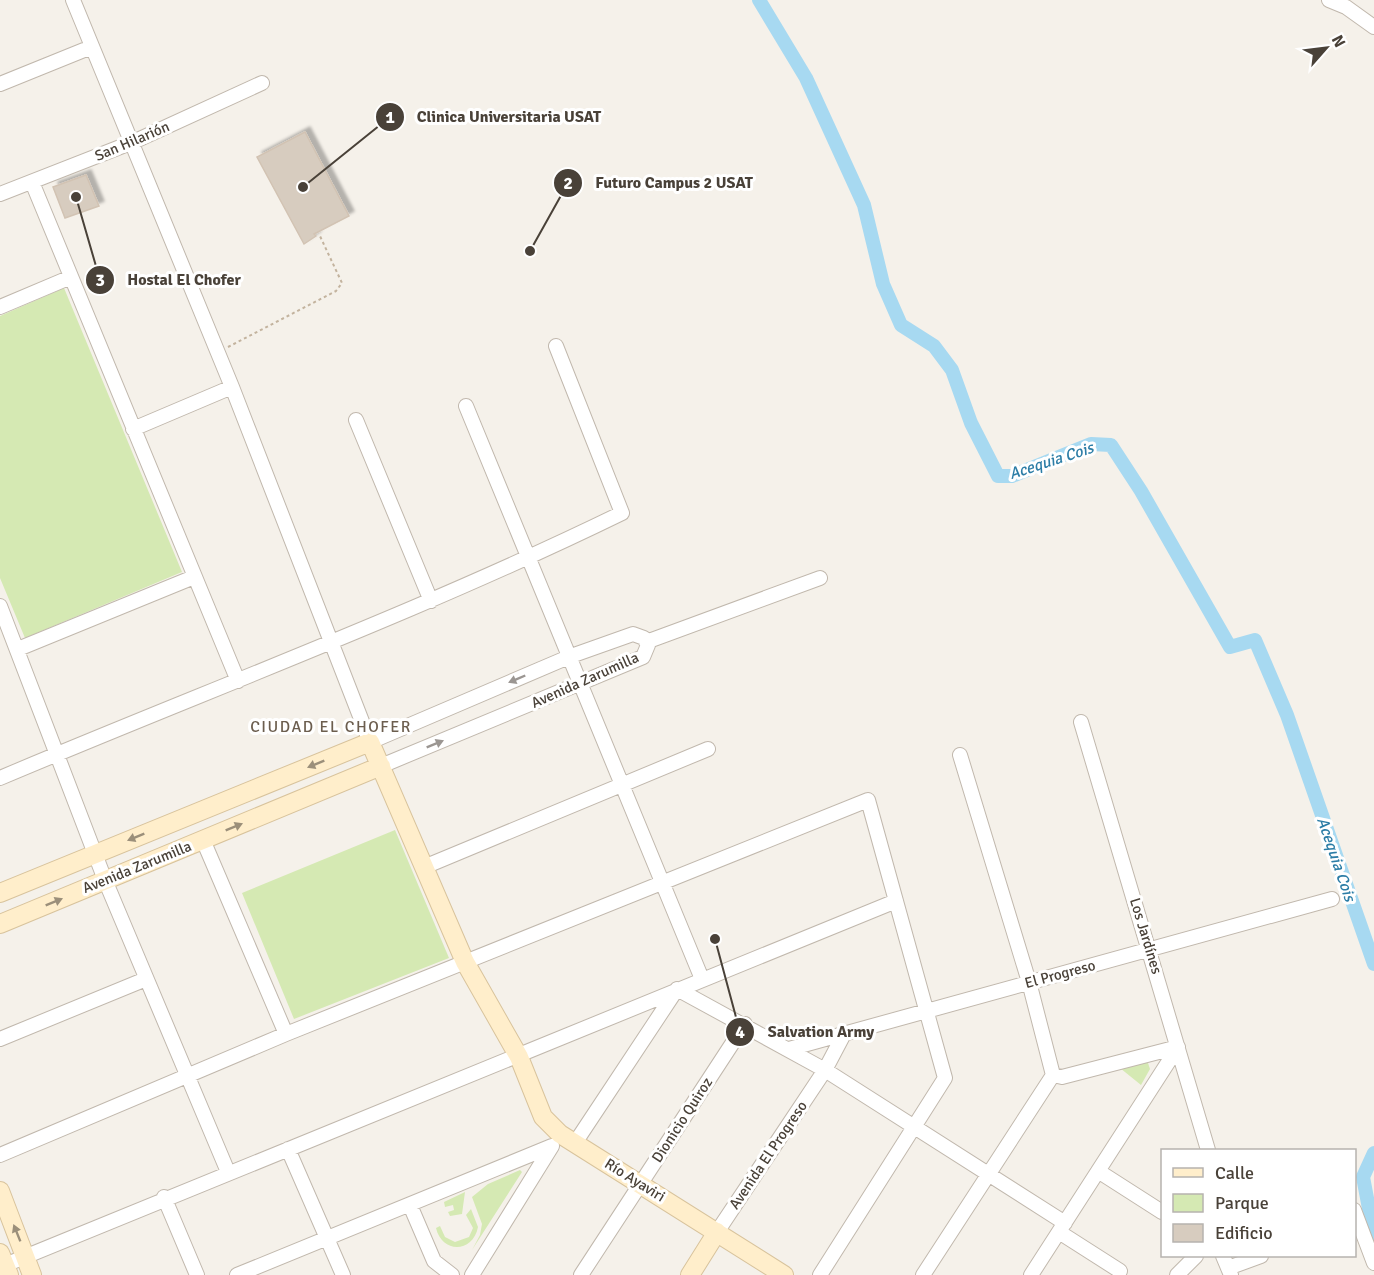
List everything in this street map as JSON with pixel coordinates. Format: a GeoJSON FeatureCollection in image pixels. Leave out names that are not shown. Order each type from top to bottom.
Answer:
{"type":"FeatureCollection","features":[{"type":"Feature","properties":{"kind":"street"},"geometry":{"type":"LineString","coordinates":[[73,0],[218,352],[370,742]]}},
{"type":"Feature","properties":{"kind":"street"},"geometry":{"type":"LineString","coordinates":[[1329,0],[1346,8],[1374,27]]}},
{"type":"Feature","properties":{"kind":"street"},"geometry":{"type":"LineString","coordinates":[[0,84],[84,50],[92,50]]}},
{"type":"Feature","properties":{"kind":"street","name":"San Hilarión"},"geometry":{"type":"LineString","coordinates":[[1,190],[32,182],[133,142],[262,83]]}},
{"type":"Feature","properties":{"kind":"street"},"geometry":{"type":"LineString","coordinates":[[32,182],[238,681]]}},
{"type":"Feature","properties":{"kind":"street"},"geometry":{"type":"LineString","coordinates":[[0,307],[71,277]]}},
{"type":"Feature","properties":{"kind":"street"},"geometry":{"type":"LineString","coordinates":[[0,778],[431,601],[529,558],[622,513],[556,346]]}},
{"type":"Feature","properties":{"kind":"street"},"geometry":{"type":"LineString","coordinates":[[134,429],[232,387]]}},
{"type":"Feature","properties":{"kind":"street"},"geometry":{"type":"LineString","coordinates":[[466,406],[571,656],[702,979]]}},
{"type":"Feature","properties":{"kind":"street"},"geometry":{"type":"LineString","coordinates":[[356,420],[431,601]]}},
{"type":"Feature","properties":{"kind":"street"},"geometry":{"type":"LineString","coordinates":[[18,649],[194,577]]}},
{"type":"Feature","properties":{"kind":"street"},"geometry":{"type":"LineString","coordinates":[[646,642],[820,578]]}},
{"type":"Feature","properties":{"kind":"street"},"geometry":{"type":"LineString","coordinates":[[0,606],[105,880],[228,1172]]}},
{"type":"Feature","properties":{"kind":"street","name":"Avenida Zarumilla"},"geometry":{"type":"LineString","coordinates":[[0,893],[370,742],[571,656],[633,634],[648,645],[643,657],[582,684],[0,924]]}},
{"type":"Feature","properties":{"kind":"street","name":"Los Jardínes"},"geometry":{"type":"LineString","coordinates":[[1081,722],[1208,1149]]}},
{"type":"Feature","properties":{"kind":"street","name":"Río Ayaviri"},"geometry":{"type":"LineString","coordinates":[[370,742],[465,962],[519,1057],[543,1117],[562,1141],[640,1184],[784,1275]]}},
{"type":"Feature","properties":{"kind":"street"},"geometry":{"type":"LineString","coordinates":[[424,867],[708,749]]}},
{"type":"Feature","properties":{"kind":"street"},"geometry":{"type":"LineString","coordinates":[[923,1275],[1053,1075],[1029,982],[960,755]]}},
{"type":"Feature","properties":{"kind":"street"},"geometry":{"type":"LineString","coordinates":[[0,1155],[286,1034],[868,800],[945,1078],[820,1275]]}},
{"type":"Feature","properties":{"kind":"street"},"geometry":{"type":"LineString","coordinates":[[203,840],[286,1034]]}},
{"type":"Feature","properties":{"kind":"street","name":"El Progreso"},"geometry":{"type":"LineString","coordinates":[[789,1049],[1332,899]]}},
{"type":"Feature","properties":{"kind":"street"},"geometry":{"type":"LineString","coordinates":[[3,1265],[164,1197],[519,1057],[676,989],[896,901]]}},
{"type":"Feature","properties":{"kind":"street"},"geometry":{"type":"LineString","coordinates":[[0,1039],[146,979]]}},
{"type":"Feature","properties":{"kind":"street"},"geometry":{"type":"LineString","coordinates":[[676,989],[745,1024],[825,1070],[988,1175],[1120,1271]]}},
{"type":"Feature","properties":{"kind":"street"},"geometry":{"type":"LineString","coordinates":[[472,1275],[562,1141],[676,989]]}},
{"type":"Feature","properties":{"kind":"street","name":"Dionicio Quiroz"},"geometry":{"type":"LineString","coordinates":[[580,1275],[745,1024]]}},
{"type":"Feature","properties":{"kind":"street","name":"Avenida El Progreso"},"geometry":{"type":"LineString","coordinates":[[690,1275],[825,1070],[844,1034]]}},
{"type":"Feature","properties":{"kind":"street"},"geometry":{"type":"LineString","coordinates":[[1053,1075],[1062,1077],[1178,1047]]}},
{"type":"Feature","properties":{"kind":"street"},"geometry":{"type":"LineString","coordinates":[[1036,1273],[1062,1228],[1178,1047]]}},
{"type":"Feature","properties":{"kind":"street"},"geometry":{"type":"LineString","coordinates":[[237,1275],[328,1240],[562,1141]]}},
{"type":"Feature","properties":{"kind":"street"},"geometry":{"type":"LineString","coordinates":[[288,1149],[343,1275]]}},
{"type":"Feature","properties":{"kind":"street"},"geometry":{"type":"LineString","coordinates":[[1098,1171],[1161,1211]]}},
{"type":"Feature","properties":{"kind":"street"},"geometry":{"type":"LineString","coordinates":[[0,1191],[32,1275]]}},
{"type":"Feature","properties":{"kind":"street"},"geometry":{"type":"LineString","coordinates":[[164,1197],[197,1275]]}},
{"type":"Feature","properties":{"kind":"street"},"geometry":{"type":"LineString","coordinates":[[410,1205],[434,1261],[452,1275]]}},
{"type":"Feature","properties":{"kind":"street"},"geometry":{"type":"LineString","coordinates":[[1356,1218],[1374,1263]]}},
{"type":"Feature","properties":{"kind":"street"},"geometry":{"type":"LineString","coordinates":[[1177,1275],[1195,1257]]}},
{"type":"Feature","properties":{"kind":"street"},"geometry":{"type":"LineString","coordinates":[[1228,1266],[1258,1257]]}},
{"type":"Feature","properties":{"kind":"path"},"geometry":{"type":"LineString","coordinates":[[218,352],[336,291],[342,283],[319,234]]}},
{"type":"Feature","properties":{"kind":"green space"},"geometry":{"type":"Polygon","coordinates":[[[64,288],[182,572],[25,638],[0,578],[0,316],[64,288]]]}},
{"type":"Feature","properties":{"kind":"green space"},"geometry":{"type":"Polygon","coordinates":[[[395,830],[449,958],[294,1019],[242,893],[395,830]]]}},
{"type":"Feature","properties":{"kind":"green space"},"geometry":{"type":"Polygon","coordinates":[[[1148,1063],[1150,1069],[1141,1085],[1120,1068],[1148,1063]]]}},
{"type":"Feature","properties":{"kind":"green space"},"geometry":{"type":"Polygon","coordinates":[[[520,1170],[522,1172],[472,1250],[480,1235],[482,1224],[472,1197],[488,1184],[520,1170]]]}},
{"type":"Feature","properties":{"kind":"green space"},"geometry":{"type":"Polygon","coordinates":[[[465,1192],[462,1214],[450,1216],[448,1212],[454,1210],[453,1205],[445,1207],[444,1202],[465,1192]]]}},
{"type":"Feature","properties":{"kind":"green space"},"geometry":{"type":"Polygon","coordinates":[[[471,1209],[478,1227],[475,1236],[464,1246],[451,1246],[444,1242],[436,1228],[440,1226],[445,1237],[455,1242],[469,1237],[473,1228],[466,1215],[471,1209]]]}},
{"type":"Feature","properties":{"kind":"building"},"geometry":{"type":"Polygon","coordinates":[[[305,132],[349,216],[314,234],[316,236],[304,244],[257,157],[305,132]]]}},
{"type":"Feature","properties":{"kind":"building"},"geometry":{"type":"Polygon","coordinates":[[[86,175],[99,206],[65,218],[53,187],[86,175]]]}},
{"type":"Feature","properties":{"kind":"waterway","name":"Acequia Cois"},"geometry":{"type":"LineString","coordinates":[[759,0],[806,78],[864,205],[883,284],[901,325],[934,346],[952,370],[971,423],[998,476],[1012,476],[1091,444],[1111,445],[1141,491],[1230,647],[1255,640],[1287,715],[1374,964]]}},
{"type":"Feature","properties":{"kind":"waterway","name":"Acequia Cois"},"geometry":{"type":"LineString","coordinates":[[1374,1153],[1363,1177],[1374,1235]]}},
{"type":"Feature","properties":{"kind":"place","name":"Clinica Universitaria USAT"},"geometry":{"type":"Point","coordinates":[303,187]}},
{"type":"Feature","properties":{"kind":"place","name":"Hostal El Chofer"},"geometry":{"type":"Point","coordinates":[76,197]}},
{"type":"Feature","properties":{"kind":"place","name":"Futuro Campus 2 USAT"},"geometry":{"type":"Point","coordinates":[530,251]}},
{"type":"Feature","properties":{"kind":"place","name":"Salvation Army"},"geometry":{"type":"Point","coordinates":[715,939]}},
{"type":"Feature","properties":{"kind":"district","name":"CIUDAD EL CHOFER"},"geometry":{"type":"Point","coordinates":[331,726]}}]}
